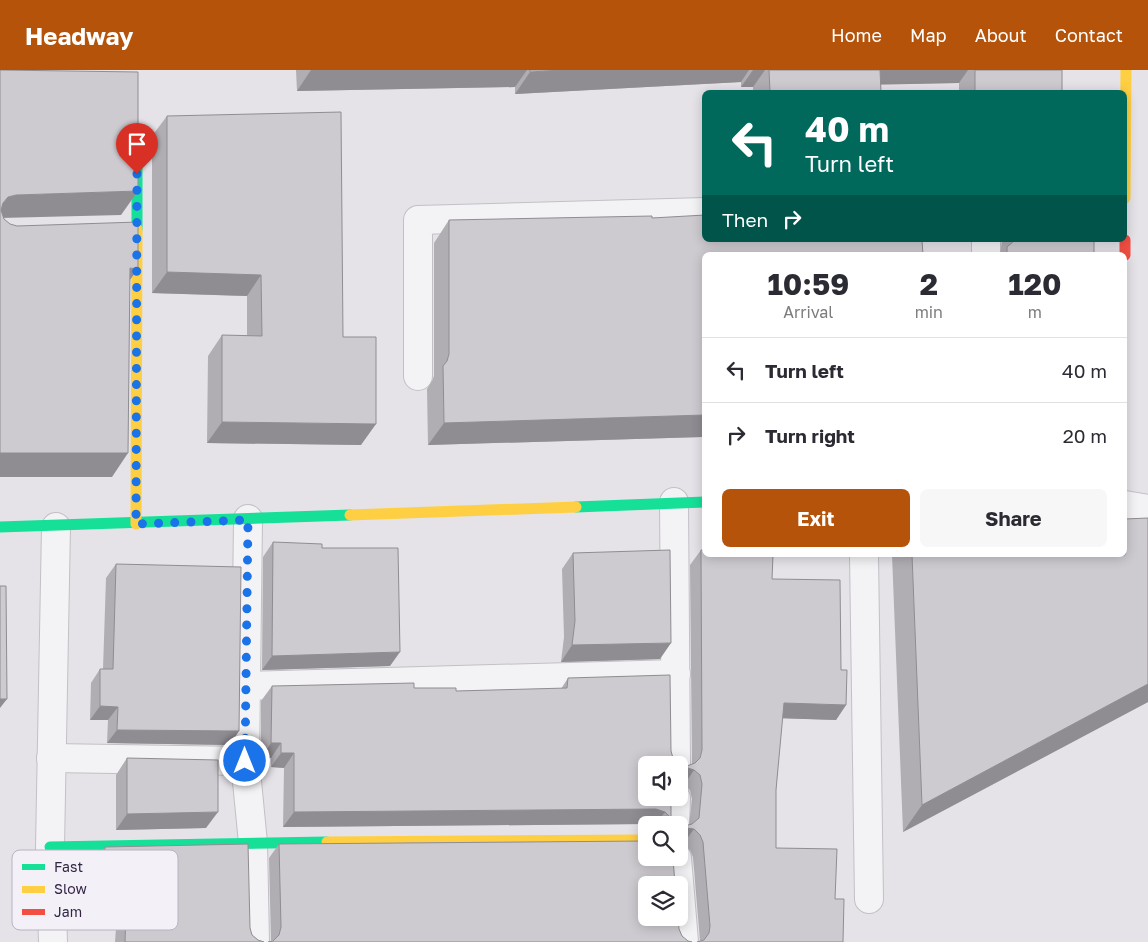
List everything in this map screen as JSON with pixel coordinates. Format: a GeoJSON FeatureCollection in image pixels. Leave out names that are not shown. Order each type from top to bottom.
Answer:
{"type":"FeatureCollection","features":[{"type":"Feature","properties":{"kind":"street"},"geometry":{"type":"LineString","coordinates":[[1126,70],[1126,90]]}},
{"type":"Feature","properties":{"kind":"street"},"geometry":{"type":"LineString","coordinates":[[136,524],[137,140]]}},
{"type":"Feature","properties":{"kind":"street"},"geometry":{"type":"LineString","coordinates":[[418,376],[418,220],[702,212]]}},
{"type":"Feature","properties":{"kind":"street"},"geometry":{"type":"LineString","coordinates":[[108,231],[137,230]]}},
{"type":"Feature","properties":{"kind":"street"},"geometry":{"type":"LineString","coordinates":[[674,502],[676,756]]}},
{"type":"Feature","properties":{"kind":"street"},"geometry":{"type":"LineString","coordinates":[[0,528],[702,502]]}},
{"type":"Feature","properties":{"kind":"street"},"geometry":{"type":"LineString","coordinates":[[1127,505],[1148,509]]}},
{"type":"Feature","properties":{"kind":"street"},"geometry":{"type":"LineString","coordinates":[[248,520],[245,761],[253,843],[255,942]]}},
{"type":"Feature","properties":{"kind":"street"},"geometry":{"type":"LineString","coordinates":[[50,850],[56,527]]}},
{"type":"Feature","properties":{"kind":"street"},"geometry":{"type":"LineString","coordinates":[[864,557],[869,899]]}},
{"type":"Feature","properties":{"kind":"street"},"geometry":{"type":"LineString","coordinates":[[245,686],[676,674]]}},
{"type":"Feature","properties":{"kind":"street"},"geometry":{"type":"LineString","coordinates":[[51,758],[245,761]]}},
{"type":"Feature","properties":{"kind":"street"},"geometry":{"type":"LineString","coordinates":[[50,847],[253,843],[638,840]]}},
{"type":"Feature","properties":{"kind":"street"},"geometry":{"type":"LineString","coordinates":[[678,866],[684,942]]}},
{"type":"Feature","properties":{"kind":"building"},"geometry":{"type":"Polygon","coordinates":[[[0,70],[138,72],[138,191],[16,195],[8,197],[3,203],[1,210],[4,219],[10,224],[17,226],[138,222],[138,269],[130,268],[128,453],[0,453],[0,70]]]}},
{"type":"Feature","properties":{"kind":"building"},"geometry":{"type":"Polygon","coordinates":[[[530,70],[563,70],[530,72],[530,70]]]}},
{"type":"Feature","properties":{"kind":"building"},"geometry":{"type":"Polygon","coordinates":[[[769,70],[880,70],[881,90],[770,90],[769,70]]]}},
{"type":"Feature","properties":{"kind":"building"},"geometry":{"type":"Polygon","coordinates":[[[975,70],[1062,70],[1062,90],[975,90],[975,70]]]}},
{"type":"Feature","properties":{"kind":"building"},"geometry":{"type":"Polygon","coordinates":[[[341,112],[343,337],[376,337],[376,424],[222,422],[222,335],[262,336],[261,275],[167,272],[167,116],[341,112]]]}},
{"type":"Feature","properties":{"kind":"building"},"geometry":{"type":"Polygon","coordinates":[[[702,215],[702,242],[922,242],[923,252],[702,252],[702,415],[444,423],[443,366],[449,354],[449,220],[652,216],[652,218],[702,215]]]}},
{"type":"Feature","properties":{"kind":"building"},"geometry":{"type":"Polygon","coordinates":[[[1013,242],[1094,242],[1094,252],[1007,252],[1007,247],[1013,242]]]}},
{"type":"Feature","properties":{"kind":"building"},"geometry":{"type":"Polygon","coordinates":[[[1148,518],[1148,684],[922,805],[912,557],[1127,557],[1127,519],[1148,518]]]}},
{"type":"Feature","properties":{"kind":"building"},"geometry":{"type":"Polygon","coordinates":[[[273,542],[322,544],[322,548],[398,548],[400,652],[272,656],[273,542]]]}},
{"type":"Feature","properties":{"kind":"building"},"geometry":{"type":"Polygon","coordinates":[[[670,550],[671,643],[572,645],[575,621],[573,553],[670,550]]]}},
{"type":"Feature","properties":{"kind":"building"},"geometry":{"type":"Polygon","coordinates":[[[701,550],[702,557],[773,557],[772,579],[840,580],[841,670],[847,670],[846,705],[784,703],[776,790],[776,848],[837,849],[835,899],[844,899],[843,942],[697,942],[704,940],[709,933],[710,926],[703,842],[700,835],[694,829],[688,828],[688,825],[699,818],[702,784],[700,775],[688,768],[688,766],[695,763],[700,758],[702,750],[701,550]]]}},
{"type":"Feature","properties":{"kind":"building"},"geometry":{"type":"Polygon","coordinates":[[[116,564],[241,567],[239,731],[117,730],[118,707],[100,706],[100,669],[113,669],[116,564]]]}},
{"type":"Feature","properties":{"kind":"building"},"geometry":{"type":"Polygon","coordinates":[[[0,586],[6,586],[7,699],[0,699],[0,586]]]}},
{"type":"Feature","properties":{"kind":"building"},"geometry":{"type":"Polygon","coordinates":[[[670,675],[672,756],[638,756],[638,806],[671,806],[671,816],[656,809],[294,812],[294,753],[281,753],[281,743],[271,743],[272,686],[414,683],[414,688],[456,688],[456,691],[567,688],[568,678],[670,675]]]}},
{"type":"Feature","properties":{"kind":"building"},"geometry":{"type":"Polygon","coordinates":[[[127,758],[218,760],[218,812],[127,814],[127,758]]]}},
{"type":"Feature","properties":{"kind":"building"},"geometry":{"type":"Polygon","coordinates":[[[638,841],[638,866],[674,866],[674,876],[638,876],[638,926],[679,926],[682,936],[692,942],[268,942],[273,941],[279,935],[281,927],[279,844],[638,841]]]}},
{"type":"Feature","properties":{"kind":"building"},"geometry":{"type":"Polygon","coordinates":[[[248,844],[250,928],[252,935],[264,942],[125,942],[125,930],[178,930],[178,850],[105,850],[105,847],[248,844]]]}},
{"type":"Feature","properties":{"kind":"traffic: fast"},"geometry":{"type":"LineString","coordinates":[[137,154],[137,229]]}},
{"type":"Feature","properties":{"kind":"traffic: fast"},"geometry":{"type":"LineString","coordinates":[[576,507],[702,502]]}},
{"type":"Feature","properties":{"kind":"traffic: fast"},"geometry":{"type":"LineString","coordinates":[[0,527],[350,515]]}},
{"type":"Feature","properties":{"kind":"traffic: fast"},"geometry":{"type":"LineString","coordinates":[[50,847],[327,842]]}},
{"type":"Feature","properties":{"kind":"traffic: slow"},"geometry":{"type":"LineString","coordinates":[[1126,70],[1126,90]]}},
{"type":"Feature","properties":{"kind":"traffic: slow"},"geometry":{"type":"LineString","coordinates":[[136,524],[137,229]]}},
{"type":"Feature","properties":{"kind":"traffic: slow"},"geometry":{"type":"LineString","coordinates":[[350,515],[576,507]]}},
{"type":"Feature","properties":{"kind":"traffic: slow"},"geometry":{"type":"LineString","coordinates":[[327,842],[638,840]]}},
{"type":"Feature","properties":{"kind":"traffic: jam"},"geometry":{"type":"LineString","coordinates":[[1125,242],[1125,252]]}},
{"type":"Feature","properties":{"kind":"route"},"geometry":{"type":"LineString","coordinates":[[137,174],[136,524],[248,520],[245,761]]}}]}
